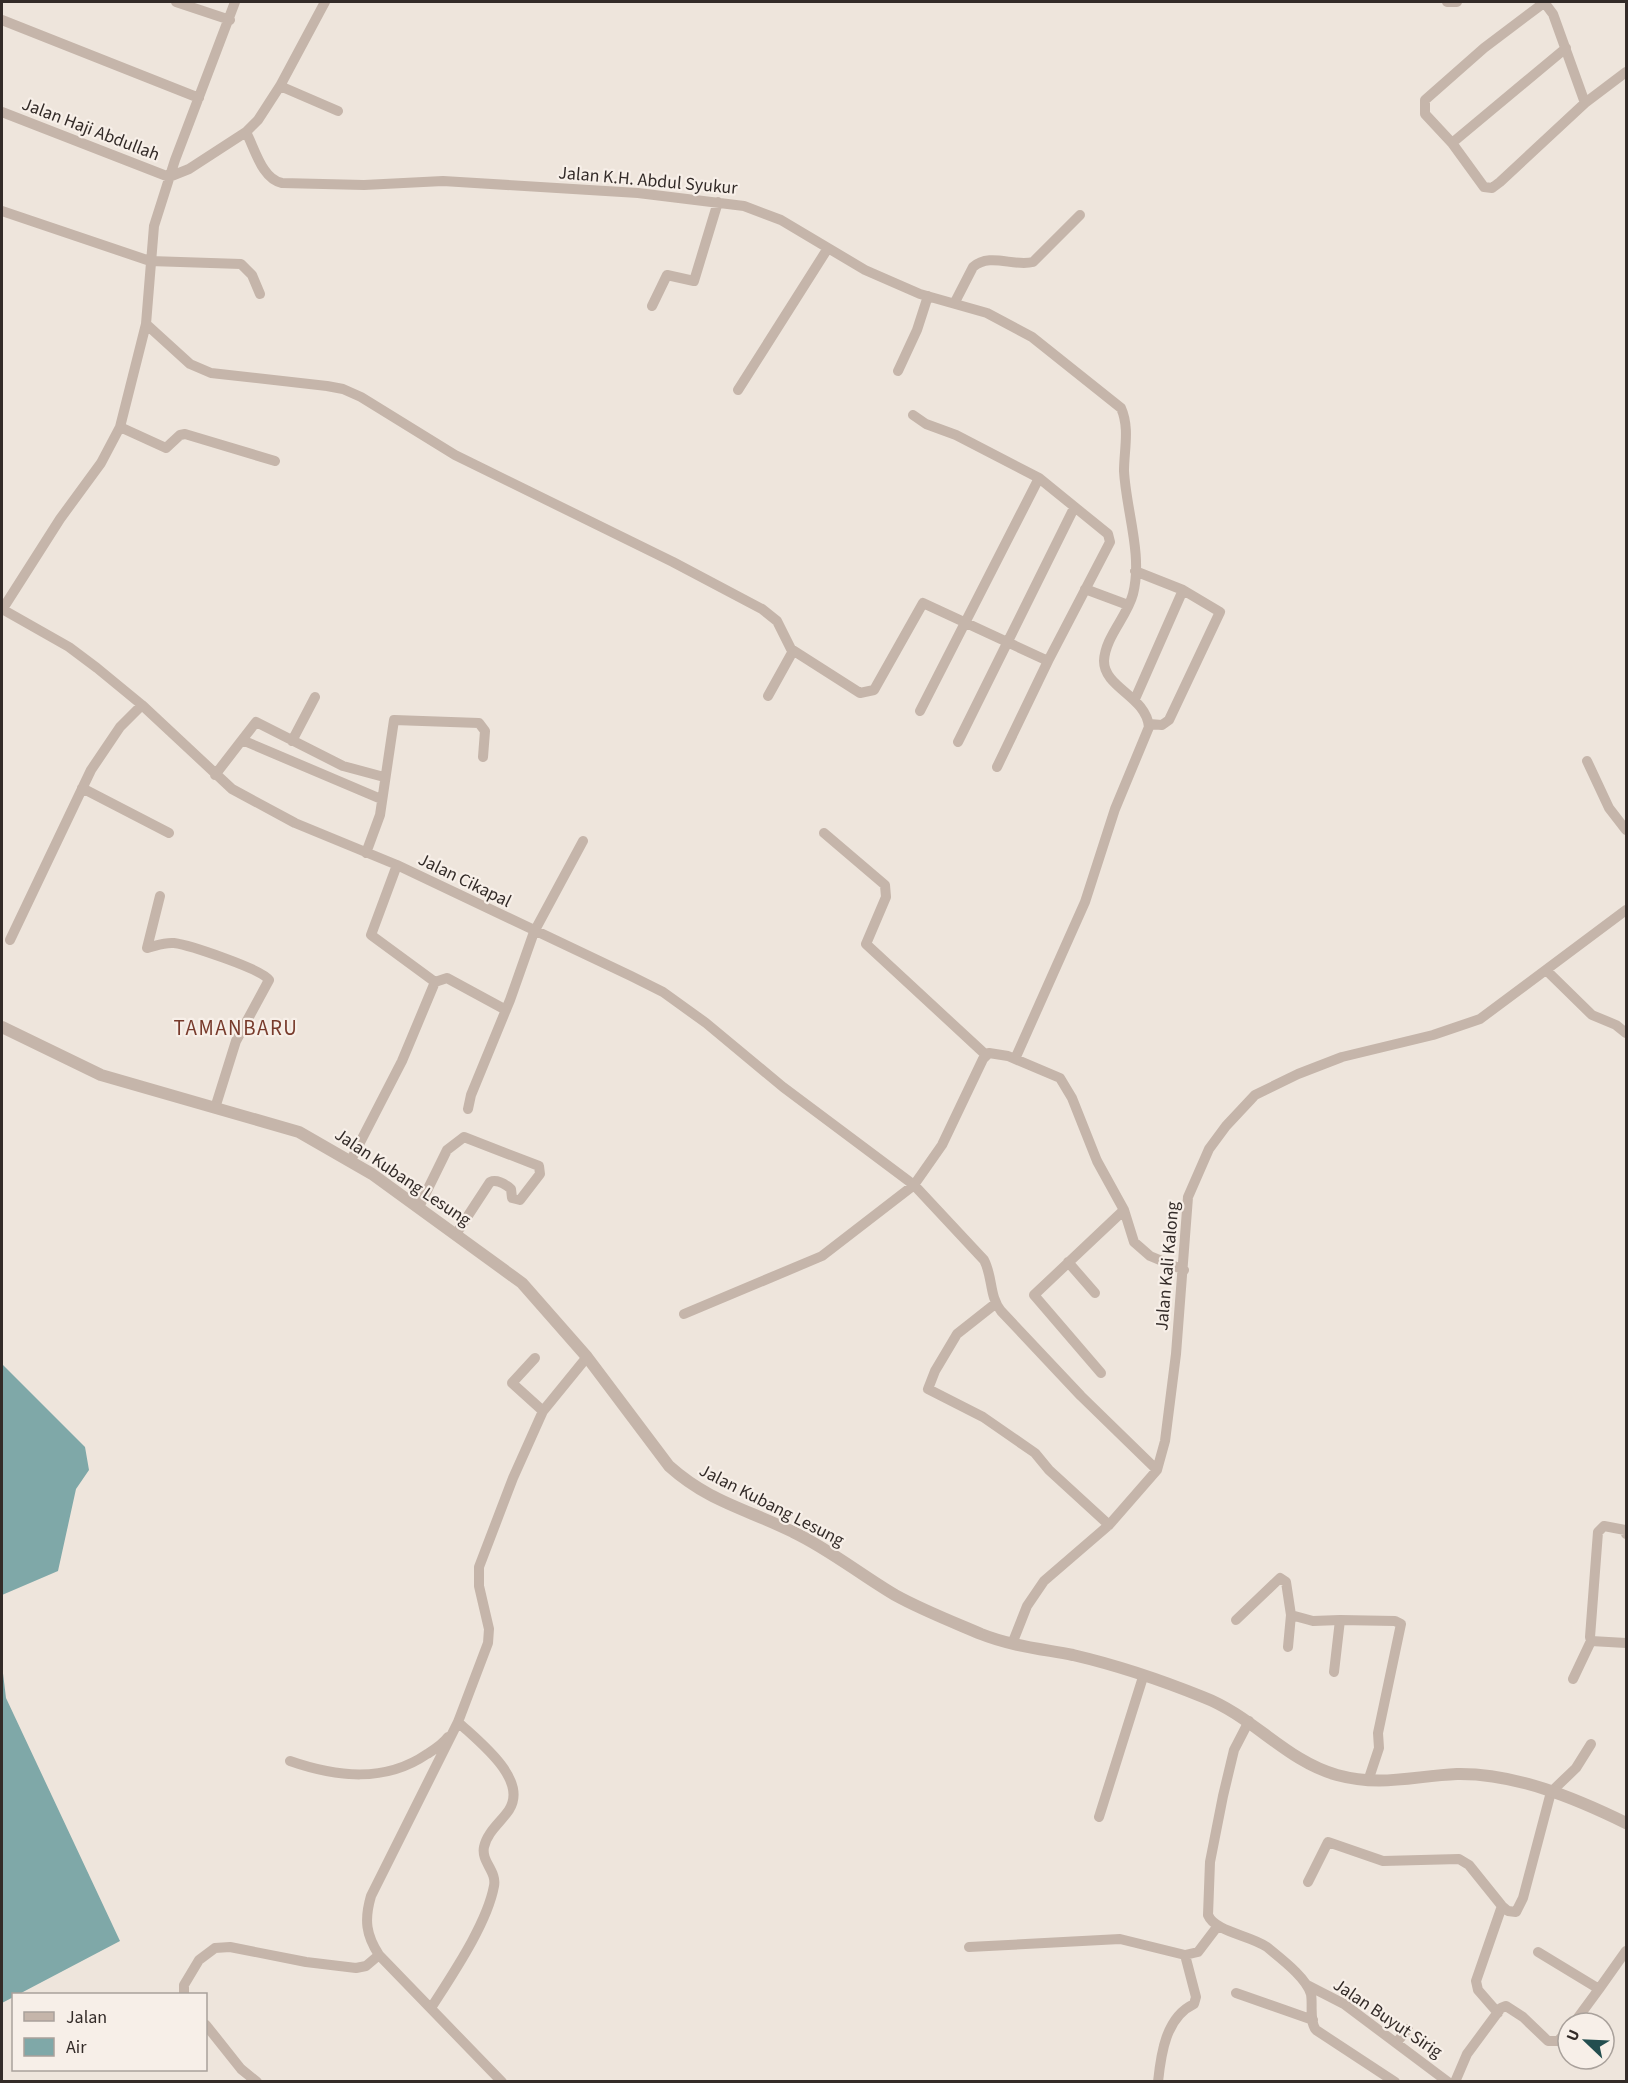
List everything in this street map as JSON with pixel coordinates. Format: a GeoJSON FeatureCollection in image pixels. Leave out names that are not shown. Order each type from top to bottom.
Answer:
{"type":"FeatureCollection","features":[{"type":"Feature","properties":{"kind":"street"},"geometry":{"type":"LineString","coordinates":[[176,2],[230,20]]}},
{"type":"Feature","properties":{"kind":"street"},"geometry":{"type":"LineString","coordinates":[[2,610],[60,519],[101,463],[120,427],[146,324],[154,226],[170,177],[236,2]]}},
{"type":"Feature","properties":{"kind":"street"},"geometry":{"type":"LineString","coordinates":[[170,177],[184,171],[246,132],[280,86],[325,2]]}},
{"type":"Feature","properties":{"kind":"street"},"geometry":{"type":"LineString","coordinates":[[1447,2],[1457,2]]}},
{"type":"Feature","properties":{"kind":"street"},"geometry":{"type":"LineString","coordinates":[[1585,103],[1571,70],[1566,48],[1553,14],[1544,2],[1484,48],[1425,100],[1425,114],[1452,143],[1482,185],[1489,189],[1585,103],[1626,72]]}},
{"type":"Feature","properties":{"kind":"street"},"geometry":{"type":"LineString","coordinates":[[2,20],[200,98]]}},
{"type":"Feature","properties":{"kind":"street"},"geometry":{"type":"LineString","coordinates":[[1452,143],[1566,48]]}},
{"type":"Feature","properties":{"kind":"street"},"geometry":{"type":"LineString","coordinates":[[280,86],[338,111]]}},
{"type":"Feature","properties":{"kind":"street","name":"Jalan Haji Abdullah"},"geometry":{"type":"LineString","coordinates":[[2,112],[170,177]]}},
{"type":"Feature","properties":{"kind":"street","name":"Jalan K.H. Abdul Syukur"},"geometry":{"type":"LineString","coordinates":[[246,132],[266,173],[275,182],[364,186],[443,181],[638,193],[718,202],[763,212],[782,220],[865,270],[928,296],[987,313],[1032,337],[1121,408],[1127,420],[1124,472],[1135,571],[1133,594],[1107,650],[1104,662],[1113,681],[1135,699]]}},
{"type":"Feature","properties":{"kind":"street"},"geometry":{"type":"LineString","coordinates":[[652,306],[667,275],[694,281],[718,202]]}},
{"type":"Feature","properties":{"kind":"street"},"geometry":{"type":"LineString","coordinates":[[2,211],[150,261],[241,264],[252,275],[260,294]]}},
{"type":"Feature","properties":{"kind":"street"},"geometry":{"type":"LineString","coordinates":[[955,302],[978,263],[987,260],[1016,264],[1033,262],[1080,214]]}},
{"type":"Feature","properties":{"kind":"street"},"geometry":{"type":"LineString","coordinates":[[738,390],[828,248]]}},
{"type":"Feature","properties":{"kind":"street"},"geometry":{"type":"LineString","coordinates":[[898,371],[917,330],[928,296]]}},
{"type":"Feature","properties":{"kind":"street"},"geometry":{"type":"LineString","coordinates":[[146,324],[190,364],[211,372],[327,386],[343,389],[361,397],[455,455],[673,562],[762,609],[777,621],[793,651],[860,693],[868,694],[874,690],[923,603],[965,620],[1048,661]]}},
{"type":"Feature","properties":{"kind":"street"},"geometry":{"type":"LineString","coordinates":[[913,415],[1039,478],[1110,538],[997,767]]}},
{"type":"Feature","properties":{"kind":"street"},"geometry":{"type":"LineString","coordinates":[[120,427],[166,448],[185,434],[275,461]]}},
{"type":"Feature","properties":{"kind":"street"},"geometry":{"type":"LineString","coordinates":[[920,711],[1039,478]]}},
{"type":"Feature","properties":{"kind":"street"},"geometry":{"type":"LineString","coordinates":[[958,742],[1074,508]]}},
{"type":"Feature","properties":{"kind":"street"},"geometry":{"type":"LineString","coordinates":[[1135,571],[1184,590],[1219,610],[1220,615],[1169,720],[1162,725],[1149,724]]}},
{"type":"Feature","properties":{"kind":"street"},"geometry":{"type":"LineString","coordinates":[[1085,589],[1128,605]]}},
{"type":"Feature","properties":{"kind":"street"},"geometry":{"type":"LineString","coordinates":[[1149,724],[1135,699],[1184,590]]}},
{"type":"Feature","properties":{"kind":"street","name":"Jalan Cikapal"},"geometry":{"type":"LineString","coordinates":[[2,610],[69,647],[142,705],[232,789],[295,824],[397,865],[663,992],[706,1023],[783,1087],[914,1185],[984,1260],[991,1274],[995,1304]]}},
{"type":"Feature","properties":{"kind":"street"},"geometry":{"type":"LineString","coordinates":[[768,696],[793,651]]}},
{"type":"Feature","properties":{"kind":"street"},"geometry":{"type":"LineString","coordinates":[[292,741],[315,696]]}},
{"type":"Feature","properties":{"kind":"street"},"geometry":{"type":"LineString","coordinates":[[10,940],[82,788],[120,727],[142,705]]}},
{"type":"Feature","properties":{"kind":"street"},"geometry":{"type":"LineString","coordinates":[[366,853],[380,815],[393,723],[397,718],[479,723],[485,731],[483,757]]}},
{"type":"Feature","properties":{"kind":"street"},"geometry":{"type":"LineString","coordinates":[[215,775],[256,722],[346,767],[384,777]]}},
{"type":"Feature","properties":{"kind":"street"},"geometry":{"type":"LineString","coordinates":[[1015,1059],[1085,902],[1115,809],[1149,724]]}},
{"type":"Feature","properties":{"kind":"street"},"geometry":{"type":"LineString","coordinates":[[242,740],[381,799]]}},
{"type":"Feature","properties":{"kind":"street"},"geometry":{"type":"LineString","coordinates":[[1587,761],[1609,808],[1626,830]]}},
{"type":"Feature","properties":{"kind":"street"},"geometry":{"type":"LineString","coordinates":[[82,788],[169,833]]}},
{"type":"Feature","properties":{"kind":"street"},"geometry":{"type":"LineString","coordinates":[[824,833],[885,885],[885,897],[866,944],[986,1055]]}},
{"type":"Feature","properties":{"kind":"street"},"geometry":{"type":"LineString","coordinates":[[468,1109],[474,1087],[506,1010],[534,932],[583,841]]}},
{"type":"Feature","properties":{"kind":"street"},"geometry":{"type":"LineString","coordinates":[[397,865],[371,935],[435,982]]}},
{"type":"Feature","properties":{"kind":"street"},"geometry":{"type":"LineString","coordinates":[[160,896],[147,948],[166,943],[188,946],[243,965],[266,975],[269,980],[236,1041],[215,1108]]}},
{"type":"Feature","properties":{"kind":"street","name":"Jalan Kali Kalong"},"geometry":{"type":"LineString","coordinates":[[1012,1644],[1027,1606],[1039,1587],[1109,1525],[1157,1470],[1165,1442],[1184,1270],[1188,1197],[1209,1149],[1255,1095],[1298,1074],[1342,1057],[1467,1025],[1480,1019],[1626,910]]}},
{"type":"Feature","properties":{"kind":"street"},"geometry":{"type":"LineString","coordinates":[[1546,970],[1593,1015],[1616,1025],[1626,1033]]}},
{"type":"Feature","properties":{"kind":"street"},"geometry":{"type":"LineString","coordinates":[[351,1160],[402,1061],[435,982],[447,978],[506,1010]]}},
{"type":"Feature","properties":{"kind":"street","name":"Jalan Kubang Lesung"},"geometry":{"type":"LineString","coordinates":[[2,1027],[101,1075],[299,1132],[351,1160],[522,1283],[587,1357],[655,1449],[686,1482],[717,1501],[769,1521],[816,1544],[898,1597],[981,1634],[1012,1644],[1093,1660],[1205,1698],[1249,1721],[1296,1757],[1325,1771],[1368,1781],[1402,1781],[1458,1774],[1507,1780],[1551,1792],[1626,1823]]}},
{"type":"Feature","properties":{"kind":"street"},"geometry":{"type":"LineString","coordinates":[[986,1055],[995,1053],[1060,1077],[1072,1098],[1097,1161],[1124,1210],[1130,1233],[1140,1250],[1184,1270]]}},
{"type":"Feature","properties":{"kind":"street"},"geometry":{"type":"LineString","coordinates":[[684,1314],[822,1256],[914,1185],[942,1145],[986,1055]]}},
{"type":"Feature","properties":{"kind":"street"},"geometry":{"type":"LineString","coordinates":[[419,1207],[447,1150],[464,1137],[539,1166],[540,1174],[519,1200],[512,1198],[511,1188],[508,1186],[490,1182],[456,1234]]}},
{"type":"Feature","properties":{"kind":"street"},"geometry":{"type":"LineString","coordinates":[[1101,1373],[1034,1296],[1037,1290],[1124,1210]]}},
{"type":"Feature","properties":{"kind":"street"},"geometry":{"type":"LineString","coordinates":[[1068,1262],[1095,1293]]}},
{"type":"Feature","properties":{"kind":"street"},"geometry":{"type":"LineString","coordinates":[[1109,1525],[1049,1470],[1035,1453],[983,1417],[928,1389],[934,1371],[957,1334],[995,1304],[1073,1388],[1157,1470]]}},
{"type":"Feature","properties":{"kind":"street"},"geometry":{"type":"LineString","coordinates":[[502,2082],[379,1955],[366,1931],[366,1913],[371,1896],[458,1722],[490,1637],[479,1586],[480,1567],[513,1478],[543,1412],[587,1357]]}},
{"type":"Feature","properties":{"kind":"street"},"geometry":{"type":"LineString","coordinates":[[535,1358],[512,1383],[543,1412]]}},
{"type":"Feature","properties":{"kind":"street"},"geometry":{"type":"LineString","coordinates":[[1573,1679],[1591,1641],[1598,1532],[1604,1526],[1625,1530],[1626,1533]]}},
{"type":"Feature","properties":{"kind":"street"},"geometry":{"type":"LineString","coordinates":[[1236,1620],[1280,1578],[1286,1582],[1291,1616],[1288,1647]]}},
{"type":"Feature","properties":{"kind":"street"},"geometry":{"type":"LineString","coordinates":[[1291,1616],[1313,1621],[1395,1621],[1401,1626],[1382,1708],[1378,1733],[1379,1748],[1368,1781]]}},
{"type":"Feature","properties":{"kind":"street"},"geometry":{"type":"LineString","coordinates":[[1334,1672],[1340,1620]]}},
{"type":"Feature","properties":{"kind":"street"},"geometry":{"type":"LineString","coordinates":[[1591,1641],[1626,1643]]}},
{"type":"Feature","properties":{"kind":"street"},"geometry":{"type":"LineString","coordinates":[[1099,1817],[1143,1677]]}},
{"type":"Feature","properties":{"kind":"street"},"geometry":{"type":"LineString","coordinates":[[969,1947],[1120,1939],[1185,1955],[1198,1952],[1217,1927],[1209,1915],[1214,1840],[1230,1761],[1249,1721]]}},
{"type":"Feature","properties":{"kind":"street"},"geometry":{"type":"LineString","coordinates":[[290,1761],[317,1771],[348,1774],[393,1772],[417,1761],[443,1743],[458,1722]]}},
{"type":"Feature","properties":{"kind":"street"},"geometry":{"type":"LineString","coordinates":[[431,2008],[461,1960],[494,1889],[494,1875],[483,1851],[486,1840],[511,1808],[514,1797],[513,1786],[499,1763],[458,1722]]}},
{"type":"Feature","properties":{"kind":"street"},"geometry":{"type":"LineString","coordinates":[[1308,1882],[1328,1842],[1383,1861],[1459,1859],[1469,1865],[1502,1906],[1512,1913],[1520,1907],[1551,1792],[1576,1768],[1591,1744]]}},
{"type":"Feature","properties":{"kind":"street"},"geometry":{"type":"LineString","coordinates":[[1502,1906],[1476,1981],[1478,1990],[1498,2013],[1501,2008],[1510,2006],[1548,2041],[1556,2041]]}},
{"type":"Feature","properties":{"kind":"street","name":"Jalan Buyut Sirig"},"geometry":{"type":"LineString","coordinates":[[1217,1927],[1256,1940],[1307,1985],[1344,2004],[1448,2082]]}},
{"type":"Feature","properties":{"kind":"street"},"geometry":{"type":"LineString","coordinates":[[184,1993],[184,1985],[199,1960],[215,1948],[230,1947],[306,1962],[356,1968],[366,1966],[379,1955]]}},
{"type":"Feature","properties":{"kind":"street"},"geometry":{"type":"LineString","coordinates":[[1583,2011],[1626,1951]]}},
{"type":"Feature","properties":{"kind":"street"},"geometry":{"type":"LineString","coordinates":[[1538,1952],[1599,1989]]}},
{"type":"Feature","properties":{"kind":"street"},"geometry":{"type":"LineString","coordinates":[[1158,2082],[1160,2061],[1172,2022],[1180,2011],[1194,2004],[1196,1997],[1185,1955]]}},
{"type":"Feature","properties":{"kind":"street"},"geometry":{"type":"LineString","coordinates":[[1307,1985],[1311,1994],[1316,2030],[1395,2082]]}},
{"type":"Feature","properties":{"kind":"street"},"geometry":{"type":"LineString","coordinates":[[1236,1993],[1313,2020]]}},
{"type":"Feature","properties":{"kind":"street","name":"Jalan Buyut Sirig"},"geometry":{"type":"LineString","coordinates":[[1455,2082],[1467,2054],[1498,2013]]}},
{"type":"Feature","properties":{"kind":"street"},"geometry":{"type":"LineString","coordinates":[[207,2026],[241,2069],[256,2082]]}},
{"type":"Feature","properties":{"kind":"street"},"geometry":{"type":"LineString","coordinates":[[1396,2043],[1408,2029]]}},
{"type":"Feature","properties":{"kind":"water"},"geometry":{"type":"Polygon","coordinates":[[[2,1364],[85,1447],[89,1470],[76,1489],[58,1571],[2,1595],[2,1364]]]}},
{"type":"Feature","properties":{"kind":"water"},"geometry":{"type":"Polygon","coordinates":[[[2,1665],[6,1698],[120,1941],[21,1993],[12,1993],[12,1998],[2,2003],[2,1665]]]}},
{"type":"Feature","properties":{"kind":"district","name":"TAMANBARU"},"geometry":{"type":"Point","coordinates":[236,1028]}}]}
